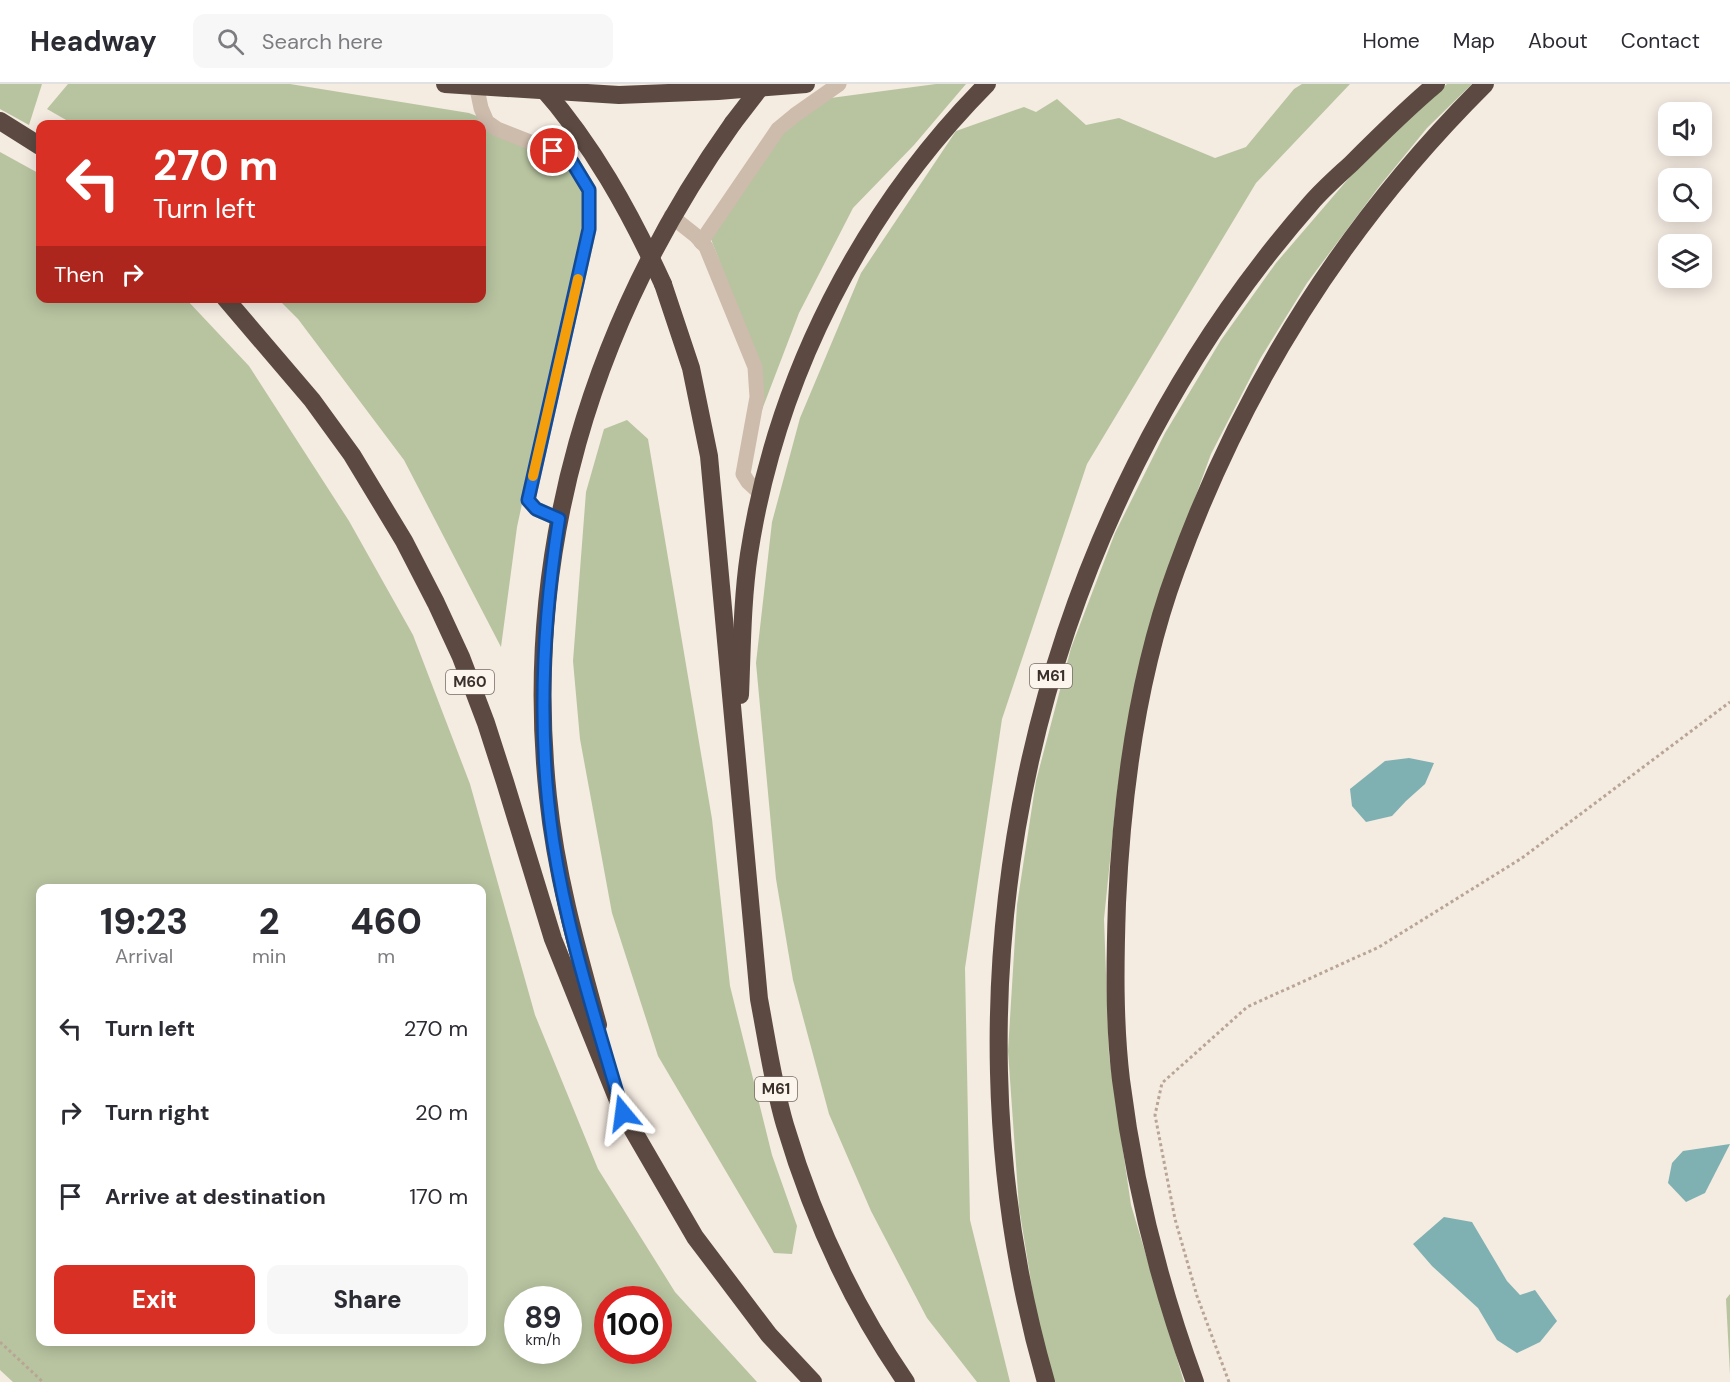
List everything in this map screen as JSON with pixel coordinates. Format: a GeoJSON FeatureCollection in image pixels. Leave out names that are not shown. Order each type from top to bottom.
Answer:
{"type":"FeatureCollection","features":[{"type":"Feature","properties":{"kind":"highway"},"geometry":{"type":"LineString","coordinates":[[445,84],[619,95],[718,91],[806,84]]}},
{"type":"Feature","properties":{"kind":"highway"},"geometry":{"type":"LineString","coordinates":[[539,84],[583,140],[616,190],[663,284],[692,368],[709,456],[738,768]]}},
{"type":"Feature","properties":{"kind":"highway"},"geometry":{"type":"LineString","coordinates":[[763,84],[693,180],[671,216],[626,308],[598,376],[583,422],[559,519],[546,611],[543,717],[548,797],[559,874],[573,935],[623,1113],[695,1237],[769,1335],[813,1382]]}},
{"type":"Feature","properties":{"kind":"highway"},"geometry":{"type":"LineString","coordinates":[[738,768],[743,609],[749,555],[761,494],[779,427],[826,308],[887,204],[952,120],[987,84]]}},
{"type":"Feature","properties":{"kind":"highway","name":"M61"},"geometry":{"type":"LineString","coordinates":[[1047,1382],[1010,1218],[998,1075],[999,992],[1006,908],[1019,812],[1033,744],[1053,668],[1077,598],[1135,465],[1169,403],[1221,320],[1312,202],[1403,112],[1436,84]]}},
{"type":"Feature","properties":{"kind":"highway"},"geometry":{"type":"LineString","coordinates":[[1195,1382],[1160,1278],[1147,1227],[1133,1160],[1121,1077],[1116,973],[1119,856],[1129,769],[1141,699],[1176,571],[1221,461],[1250,399],[1316,287],[1350,238],[1402,173],[1485,84]]}},
{"type":"Feature","properties":{"kind":"highway"},"geometry":{"type":"LineString","coordinates":[[0,121],[36,144]]}},
{"type":"Feature","properties":{"kind":"highway","name":"M60"},"geometry":{"type":"LineString","coordinates":[[229,303],[292,375],[352,455],[387,512],[436,603],[461,657],[486,723],[553,939],[623,1113]]}},
{"type":"Feature","properties":{"kind":"highway","name":"M61"},"geometry":{"type":"LineString","coordinates":[[738,768],[759,999],[784,1124],[802,1177],[838,1264],[876,1335],[906,1382]]}},
{"type":"Feature","properties":{"kind":"lane"},"geometry":{"type":"LineString","coordinates":[[701,242],[778,129],[839,84]]}},
{"type":"Feature","properties":{"kind":"lane"},"geometry":{"type":"LineString","coordinates":[[476,85],[487,122],[497,129],[553,151],[572,162],[589,190],[589,229],[528,500],[536,509],[559,519]]}},
{"type":"Feature","properties":{"kind":"lane"},"geometry":{"type":"LineString","coordinates":[[671,216],[706,248],[755,367],[757,397],[743,474],[761,494]]}},
{"type":"Feature","properties":{"kind":"path"},"geometry":{"type":"LineString","coordinates":[[1229,1382],[1197,1296],[1175,1219],[1155,1115],[1162,1083],[1248,1007],[1379,947],[1512,864],[1730,702]]}},
{"type":"Feature","properties":{"kind":"path"},"geometry":{"type":"LineString","coordinates":[[0,1342],[43,1382]]}},
{"type":"Feature","properties":{"kind":"green space"},"geometry":{"type":"Polygon","coordinates":[[[0,84],[42,84],[29,125],[0,109],[0,84]]]}},
{"type":"Feature","properties":{"kind":"green space"},"geometry":{"type":"Polygon","coordinates":[[[68,84],[290,84],[469,113],[554,146],[582,176],[583,222],[517,527],[501,647],[404,460],[298,319],[282,303],[486,303],[486,120],[66,120],[47,109],[68,84]]]}},
{"type":"Feature","properties":{"kind":"green space"},"geometry":{"type":"Polygon","coordinates":[[[936,84],[966,84],[914,145],[853,208],[799,313],[744,457],[759,365],[706,226],[808,101],[936,84]]]}},
{"type":"Feature","properties":{"kind":"green space"},"geometry":{"type":"Polygon","coordinates":[[[1302,84],[1350,84],[1256,183],[1087,464],[1002,719],[965,968],[970,1220],[1010,1382],[977,1382],[927,1318],[871,1211],[829,1114],[793,980],[776,879],[756,663],[772,522],[800,418],[861,273],[956,131],[1024,107],[1036,112],[1057,99],[1086,125],[1119,118],[1215,158],[1246,147],[1294,89],[1302,84]]]}},
{"type":"Feature","properties":{"kind":"green space"},"geometry":{"type":"Polygon","coordinates":[[[1447,84],[1472,84],[1427,128],[1378,188],[1307,283],[1260,359],[1211,454],[1175,553],[1139,669],[1117,792],[1104,919],[1109,1055],[1131,1205],[1184,1382],[1053,1382],[1037,1319],[1019,1207],[1008,1051],[1017,905],[1036,781],[1071,648],[1115,533],[1165,433],[1221,340],[1276,263],[1355,171],[1412,113],[1447,84]]]}},
{"type":"Feature","properties":{"kind":"green space"},"geometry":{"type":"Polygon","coordinates":[[[0,152],[36,172],[36,303],[190,303],[249,366],[349,521],[413,635],[470,784],[535,1015],[598,1169],[671,1286],[594,1286],[594,1364],[672,1364],[672,1287],[757,1382],[13,1382],[0,1370],[0,152]]]}},
{"type":"Feature","properties":{"kind":"green space"},"geometry":{"type":"Polygon","coordinates":[[[627,420],[648,439],[712,819],[730,986],[772,1155],[797,1226],[792,1254],[774,1253],[658,1056],[612,913],[580,739],[573,661],[586,492],[604,429],[627,420]]]}},
{"type":"Feature","properties":{"kind":"green space"},"geometry":{"type":"Polygon","coordinates":[[[1730,1294],[1730,1374],[1726,1299],[1730,1294]]]}},
{"type":"Feature","properties":{"kind":"water"},"geometry":{"type":"Polygon","coordinates":[[[1409,758],[1434,763],[1425,784],[1392,816],[1366,822],[1352,806],[1350,789],[1385,761],[1409,758]]]}},
{"type":"Feature","properties":{"kind":"water"},"geometry":{"type":"Polygon","coordinates":[[[1730,1144],[1705,1193],[1686,1202],[1668,1183],[1672,1163],[1683,1151],[1730,1144]]]}},
{"type":"Feature","properties":{"kind":"water"},"geometry":{"type":"Polygon","coordinates":[[[1444,1217],[1472,1222],[1507,1281],[1520,1295],[1535,1290],[1557,1321],[1540,1342],[1517,1353],[1497,1340],[1478,1308],[1432,1266],[1413,1244],[1444,1217]]]}},
{"type":"Feature","properties":{"kind":"slow traffic"},"geometry":{"type":"LineString","coordinates":[[533,476],[578,279]]}},
{"type":"Feature","properties":{"kind":"route"},"geometry":{"type":"LineString","coordinates":[[553,151],[572,162],[589,190],[589,229],[528,500],[536,509],[559,519],[546,611],[543,685],[544,750],[553,840],[559,874],[573,935],[623,1113]]}}]}
